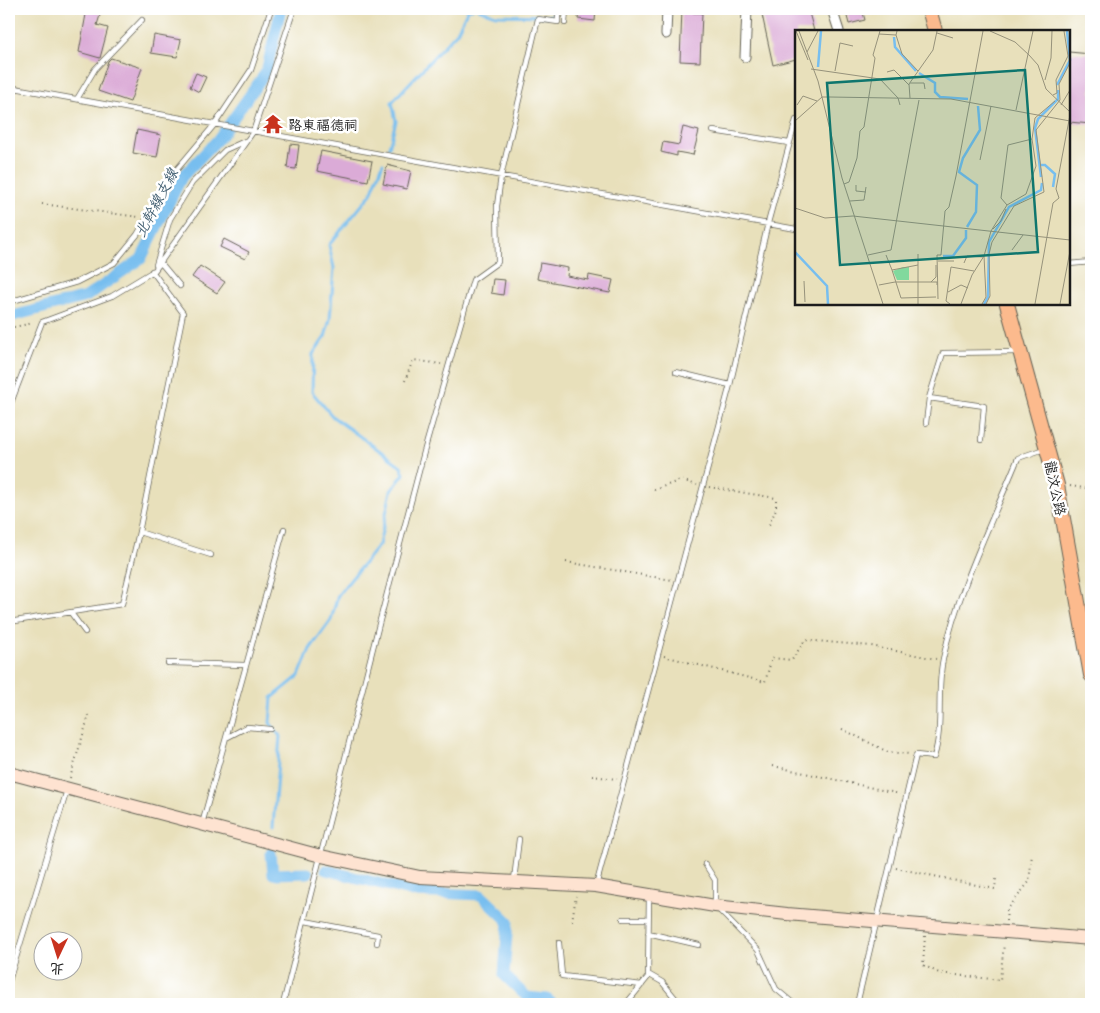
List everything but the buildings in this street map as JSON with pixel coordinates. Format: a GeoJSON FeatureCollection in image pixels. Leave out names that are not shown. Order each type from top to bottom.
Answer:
{"type":"FeatureCollection","features":[{"type":"Feature","properties":{"kind":"main road"},"geometry":{"type":"LineString","coordinates":[[929,9],[935,30]]}},
{"type":"Feature","properties":{"kind":"main road","name":"龍汶公路"},"geometry":{"type":"LineString","coordinates":[[1007,305],[1057,485],[1091,675]]}},
{"type":"Feature","properties":{"kind":"main road"},"geometry":{"type":"LineString","coordinates":[[9,773],[66,790],[321,856],[420,877],[596,886],[715,906],[787,914],[1091,939]]}},
{"type":"Feature","properties":{"kind":"street"},"geometry":{"type":"LineString","coordinates":[[666,34],[667,9]]}},
{"type":"Feature","properties":{"kind":"street"},"geometry":{"type":"LineString","coordinates":[[745,57],[747,9]]}},
{"type":"Feature","properties":{"kind":"street"},"geometry":{"type":"LineString","coordinates":[[832,9],[840,30]]}},
{"type":"Feature","properties":{"kind":"lane"},"geometry":{"type":"LineString","coordinates":[[9,302],[77,282],[114,263],[137,235],[173,174],[215,124],[251,70],[271,9]]}},
{"type":"Feature","properties":{"kind":"lane"},"geometry":{"type":"LineString","coordinates":[[9,408],[42,322],[112,296],[153,270],[253,132],[294,9]]}},
{"type":"Feature","properties":{"kind":"lane"},"geometry":{"type":"LineString","coordinates":[[283,1004],[379,624],[473,280],[498,262],[497,206],[501,176],[538,19],[558,22],[558,9]]}},
{"type":"Feature","properties":{"kind":"lane"},"geometry":{"type":"LineString","coordinates":[[565,23],[566,9]]}},
{"type":"Feature","properties":{"kind":"lane"},"geometry":{"type":"LineString","coordinates":[[77,99],[95,69],[142,20]]}},
{"type":"Feature","properties":{"kind":"lane"},"geometry":{"type":"LineString","coordinates":[[9,86],[253,132],[795,229]]}},
{"type":"Feature","properties":{"kind":"lane"},"geometry":{"type":"LineString","coordinates":[[596,886],[730,385],[768,223],[795,123]]}},
{"type":"Feature","properties":{"kind":"lane"},"geometry":{"type":"LineString","coordinates":[[713,130],[789,143]]}},
{"type":"Feature","properties":{"kind":"lane"},"geometry":{"type":"LineString","coordinates":[[153,270],[170,219],[192,183],[225,150],[246,141]]}},
{"type":"Feature","properties":{"kind":"lane"},"geometry":{"type":"LineString","coordinates":[[160,262],[180,286]]}},
{"type":"Feature","properties":{"kind":"lane"},"geometry":{"type":"LineString","coordinates":[[1070,264],[1091,262]]}},
{"type":"Feature","properties":{"kind":"lane"},"geometry":{"type":"LineString","coordinates":[[9,622],[122,604],[139,532],[183,313],[153,270]]}},
{"type":"Feature","properties":{"kind":"lane"},"geometry":{"type":"LineString","coordinates":[[926,423],[930,398],[943,353],[1021,352]]}},
{"type":"Feature","properties":{"kind":"lane"},"geometry":{"type":"LineString","coordinates":[[676,372],[730,385]]}},
{"type":"Feature","properties":{"kind":"lane"},"geometry":{"type":"LineString","coordinates":[[930,398],[984,406],[981,440]]}},
{"type":"Feature","properties":{"kind":"lane"},"geometry":{"type":"LineString","coordinates":[[857,1004],[916,755],[934,757],[940,738],[943,660],[963,589],[1018,458],[1047,447]]}},
{"type":"Feature","properties":{"kind":"lane"},"geometry":{"type":"LineString","coordinates":[[201,825],[284,529]]}},
{"type":"Feature","properties":{"kind":"lane"},"geometry":{"type":"LineString","coordinates":[[139,532],[211,555]]}},
{"type":"Feature","properties":{"kind":"lane"},"geometry":{"type":"LineString","coordinates":[[70,613],[85,632]]}},
{"type":"Feature","properties":{"kind":"lane"},"geometry":{"type":"LineString","coordinates":[[168,663],[245,664]]}},
{"type":"Feature","properties":{"kind":"lane"},"geometry":{"type":"LineString","coordinates":[[226,738],[247,727],[270,729]]}},
{"type":"Feature","properties":{"kind":"lane"},"geometry":{"type":"LineString","coordinates":[[9,981],[66,790]]}},
{"type":"Feature","properties":{"kind":"lane"},"geometry":{"type":"LineString","coordinates":[[514,883],[519,839]]}},
{"type":"Feature","properties":{"kind":"lane"},"geometry":{"type":"LineString","coordinates":[[705,864],[715,880],[715,906],[758,950],[776,989],[794,1004]]}},
{"type":"Feature","properties":{"kind":"lane"},"geometry":{"type":"LineString","coordinates":[[626,1004],[642,985],[648,974],[649,894]]}},
{"type":"Feature","properties":{"kind":"lane"},"geometry":{"type":"LineString","coordinates":[[622,919],[648,919]]}},
{"type":"Feature","properties":{"kind":"lane"},"geometry":{"type":"LineString","coordinates":[[305,921],[378,935],[377,943]]}},
{"type":"Feature","properties":{"kind":"lane"},"geometry":{"type":"LineString","coordinates":[[648,933],[699,945]]}},
{"type":"Feature","properties":{"kind":"lane"},"geometry":{"type":"LineString","coordinates":[[559,943],[562,976],[642,985]]}},
{"type":"Feature","properties":{"kind":"lane"},"geometry":{"type":"LineString","coordinates":[[648,974],[662,982],[680,1004]]}},
{"type":"Feature","properties":{"kind":"path"},"geometry":{"type":"LineString","coordinates":[[42,204],[147,218]]}},
{"type":"Feature","properties":{"kind":"path"},"geometry":{"type":"LineString","coordinates":[[9,328],[42,322]]}},
{"type":"Feature","properties":{"kind":"path"},"geometry":{"type":"LineString","coordinates":[[405,381],[413,360],[449,365]]}},
{"type":"Feature","properties":{"kind":"path"},"geometry":{"type":"LineString","coordinates":[[654,490],[681,480],[703,486],[776,498],[776,509],[768,527]]}},
{"type":"Feature","properties":{"kind":"path"},"geometry":{"type":"LineString","coordinates":[[1057,485],[1091,488]]}},
{"type":"Feature","properties":{"kind":"path"},"geometry":{"type":"LineString","coordinates":[[566,562],[678,581]]}},
{"type":"Feature","properties":{"kind":"path"},"geometry":{"type":"LineString","coordinates":[[658,654],[765,682],[772,658],[792,660],[805,640],[871,646],[943,660]]}},
{"type":"Feature","properties":{"kind":"path"},"geometry":{"type":"LineString","coordinates":[[66,790],[89,716]]}},
{"type":"Feature","properties":{"kind":"path"},"geometry":{"type":"LineString","coordinates":[[842,729],[888,752],[916,755]]}},
{"type":"Feature","properties":{"kind":"path"},"geometry":{"type":"LineString","coordinates":[[773,766],[907,795]]}},
{"type":"Feature","properties":{"kind":"path"},"geometry":{"type":"LineString","coordinates":[[592,776],[625,780]]}},
{"type":"Feature","properties":{"kind":"path"},"geometry":{"type":"LineString","coordinates":[[889,867],[995,890],[996,879]]}},
{"type":"Feature","properties":{"kind":"path"},"geometry":{"type":"LineString","coordinates":[[572,920],[578,885]]}},
{"type":"Feature","properties":{"kind":"waterway","name":"北幹線支線"},"geometry":{"type":"LineString","coordinates":[[9,317],[86,297],[141,259],[182,177],[220,137],[266,72],[281,9]]}},
{"type":"Feature","properties":{"kind":"waterway"},"geometry":{"type":"LineString","coordinates":[[389,147],[396,121],[392,102],[457,32],[468,9],[472,9]]}},
{"type":"Feature","properties":{"kind":"waterway"},"geometry":{"type":"LineString","coordinates":[[478,9],[496,15],[553,16],[553,9]]}},
{"type":"Feature","properties":{"kind":"waterway"},"geometry":{"type":"LineString","coordinates":[[273,827],[280,736],[270,723],[272,698],[299,676],[310,649],[331,620],[338,595],[379,545],[391,491],[404,474],[401,466],[333,417],[312,392],[313,354],[325,337],[330,319],[334,268],[329,245],[371,194],[383,163]]}},
{"type":"Feature","properties":{"kind":"waterway"},"geometry":{"type":"LineString","coordinates":[[271,853],[273,874],[308,873]]}},
{"type":"Feature","properties":{"kind":"waterway"},"geometry":{"type":"LineString","coordinates":[[326,870],[413,892],[481,895],[508,921],[504,975],[527,997],[547,999],[553,1004]]}},
{"type":"Feature","properties":{"kind":"place","name":"路東福德祠"},"geometry":{"type":"Point","coordinates":[273,124]}}]}
